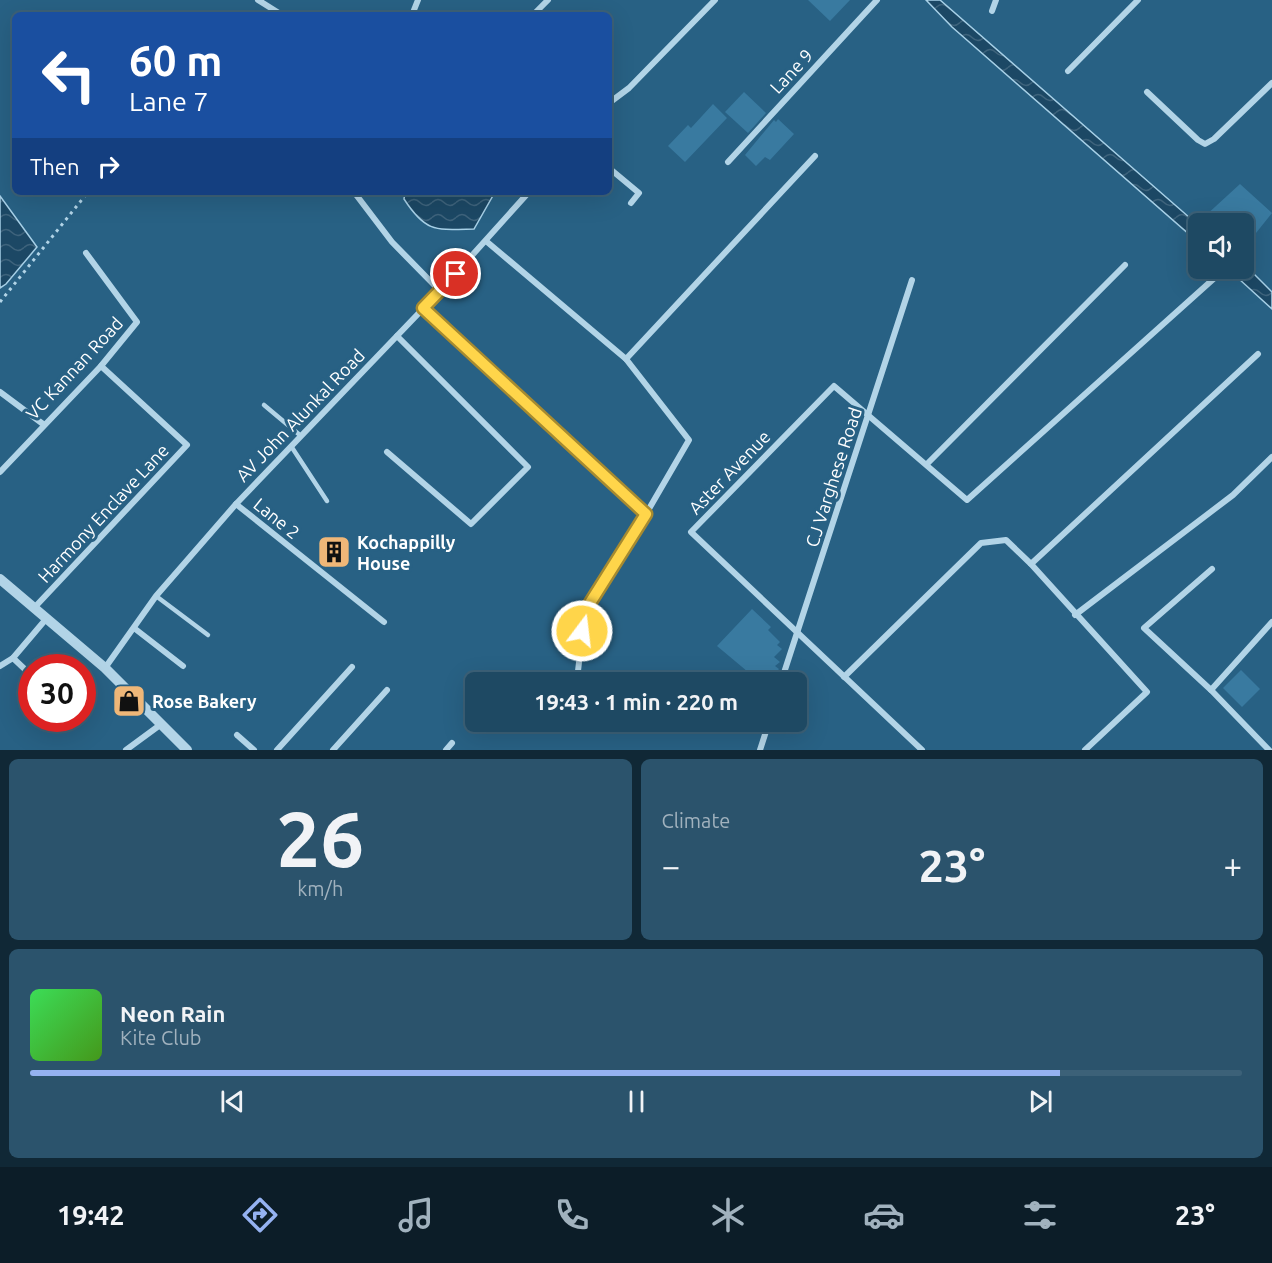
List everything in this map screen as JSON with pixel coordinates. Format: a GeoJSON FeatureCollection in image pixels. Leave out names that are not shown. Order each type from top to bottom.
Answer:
{"type":"FeatureCollection","features":[{"type":"Feature","properties":{"kind":"street"},"geometry":{"type":"LineString","coordinates":[[258,0],[277,12]]}},
{"type":"Feature","properties":{"kind":"street"},"geometry":{"type":"LineString","coordinates":[[536,12],[548,0]]}},
{"type":"Feature","properties":{"kind":"street"},"geometry":{"type":"LineString","coordinates":[[612,99],[629,88],[715,0]]}},
{"type":"Feature","properties":{"kind":"street","name":"Lane 9"},"geometry":{"type":"LineString","coordinates":[[728,162],[877,0]]}},
{"type":"Feature","properties":{"kind":"street"},"geometry":{"type":"LineString","coordinates":[[992,12],[996,0]]}},
{"type":"Feature","properties":{"kind":"street"},"geometry":{"type":"LineString","coordinates":[[1068,71],[1138,0]]}},
{"type":"Feature","properties":{"kind":"street"},"geometry":{"type":"LineString","coordinates":[[1147,92],[1198,141],[1205,144],[1214,139],[1272,83]]}},
{"type":"Feature","properties":{"kind":"street"},"geometry":{"type":"LineString","coordinates":[[626,359],[815,156]]}},
{"type":"Feature","properties":{"kind":"street"},"geometry":{"type":"LineString","coordinates":[[612,171],[639,194],[631,203]]}},
{"type":"Feature","properties":{"kind":"street"},"geometry":{"type":"LineString","coordinates":[[356,195],[392,242],[440,291]]}},
{"type":"Feature","properties":{"kind":"street","name":"AV John Alunkal Road"},"geometry":{"type":"LineString","coordinates":[[105,668],[156,596],[236,504],[440,291],[526,195]]}},
{"type":"Feature","properties":{"kind":"street"},"geometry":{"type":"LineString","coordinates":[[486,241],[645,377]]}},
{"type":"Feature","properties":{"kind":"street","name":"VC Kannan Road"},"geometry":{"type":"LineString","coordinates":[[0,472],[43,424],[101,366],[137,322],[86,253]]}},
{"type":"Feature","properties":{"kind":"street"},"geometry":{"type":"LineString","coordinates":[[927,464],[1125,265]]}},
{"type":"Feature","properties":{"kind":"street"},"geometry":{"type":"LineString","coordinates":[[869,417],[967,500],[1213,279]]}},
{"type":"Feature","properties":{"kind":"street","name":"CJ Varghese Road"},"geometry":{"type":"LineString","coordinates":[[784,672],[912,280]]}},
{"type":"Feature","properties":{"kind":"street"},"geometry":{"type":"LineString","coordinates":[[423,308],[646,514]]}},
{"type":"Feature","properties":{"kind":"street"},"geometry":{"type":"LineString","coordinates":[[387,452],[471,524],[528,467],[397,336]]}},
{"type":"Feature","properties":{"kind":"street"},"geometry":{"type":"LineString","coordinates":[[1031,564],[1258,354]]}},
{"type":"Feature","properties":{"kind":"street"},"geometry":{"type":"LineString","coordinates":[[578,671],[585,611],[646,514],[688,440],[626,359]]}},
{"type":"Feature","properties":{"kind":"street","name":"Harmony Enclave Lane"},"geometry":{"type":"LineString","coordinates":[[34,608],[187,445],[101,366]]}},
{"type":"Feature","properties":{"kind":"street","name":"Aster Avenue"},"geometry":{"type":"LineString","coordinates":[[797,633],[691,532],[834,386],[869,417]]}},
{"type":"Feature","properties":{"kind":"street"},"geometry":{"type":"LineString","coordinates":[[0,392],[43,424]]}},
{"type":"Feature","properties":{"kind":"street"},"geometry":{"type":"LineString","coordinates":[[1076,615],[1233,495],[1272,457]]}},
{"type":"Feature","properties":{"kind":"street","name":"Lane 2"},"geometry":{"type":"LineString","coordinates":[[236,504],[384,622]]}},
{"type":"Feature","properties":{"kind":"street"},"geometry":{"type":"LineString","coordinates":[[844,677],[981,543],[1006,540],[1031,564],[1146,692],[1084,750]]}},
{"type":"Feature","properties":{"kind":"street"},"geometry":{"type":"LineString","coordinates":[[1212,569],[1144,628],[1211,690],[1269,750]]}},
{"type":"Feature","properties":{"kind":"street"},"geometry":{"type":"LineString","coordinates":[[0,579],[105,668],[187,750]]}},
{"type":"Feature","properties":{"kind":"street"},"geometry":{"type":"LineString","coordinates":[[0,666],[13,658],[46,619]]}},
{"type":"Feature","properties":{"kind":"street"},"geometry":{"type":"LineString","coordinates":[[1211,690],[1272,622]]}},
{"type":"Feature","properties":{"kind":"street"},"geometry":{"type":"LineString","coordinates":[[134,628],[183,666]]}},
{"type":"Feature","properties":{"kind":"street"},"geometry":{"type":"LineString","coordinates":[[797,633],[922,750]]}},
{"type":"Feature","properties":{"kind":"street"},"geometry":{"type":"LineString","coordinates":[[13,658],[18,663]]}},
{"type":"Feature","properties":{"kind":"street"},"geometry":{"type":"LineString","coordinates":[[277,750],[352,667]]}},
{"type":"Feature","properties":{"kind":"street"},"geometry":{"type":"LineString","coordinates":[[333,750],[387,690]]}},
{"type":"Feature","properties":{"kind":"street"},"geometry":{"type":"LineString","coordinates":[[126,750],[160,725]]}},
{"type":"Feature","properties":{"kind":"street"},"geometry":{"type":"LineString","coordinates":[[760,750],[766,732]]}},
{"type":"Feature","properties":{"kind":"street"},"geometry":{"type":"LineString","coordinates":[[237,735],[254,750]]}},
{"type":"Feature","properties":{"kind":"street"},"geometry":{"type":"LineString","coordinates":[[446,750],[452,743]]}},
{"type":"Feature","properties":{"kind":"lane"},"geometry":{"type":"LineString","coordinates":[[264,405],[301,436]]}},
{"type":"Feature","properties":{"kind":"lane"},"geometry":{"type":"LineString","coordinates":[[291,446],[327,501]]}},
{"type":"Feature","properties":{"kind":"lane"},"geometry":{"type":"LineString","coordinates":[[156,596],[208,635]]}},
{"type":"Feature","properties":{"kind":"path"},"geometry":{"type":"LineString","coordinates":[[0,302],[86,195]]}},
{"type":"Feature","properties":{"kind":"water"},"geometry":{"type":"Polygon","coordinates":[[[926,0],[940,0],[1188,216],[1188,233],[952,27],[926,0]]]}},
{"type":"Feature","properties":{"kind":"water"},"geometry":{"type":"Polygon","coordinates":[[[405,195],[493,195],[474,229],[450,230],[426,224],[404,199],[405,195]]]}},
{"type":"Feature","properties":{"kind":"water"},"geometry":{"type":"Polygon","coordinates":[[[0,196],[37,247],[0,288],[0,196]]]}},
{"type":"Feature","properties":{"kind":"water"},"geometry":{"type":"Polygon","coordinates":[[[1254,274],[1272,292],[1272,309],[1239,279],[1254,279],[1254,274]]]}},
{"type":"Feature","properties":{"kind":"building"},"geometry":{"type":"Polygon","coordinates":[[[808,0],[850,0],[830,21],[808,0]]]}},
{"type":"Feature","properties":{"kind":"building"},"geometry":{"type":"Polygon","coordinates":[[[744,92],[766,113],[748,133],[725,112],[744,92]]]}},
{"type":"Feature","properties":{"kind":"building"},"geometry":{"type":"Polygon","coordinates":[[[713,104],[727,118],[685,162],[668,146],[688,125],[691,128],[713,104]]]}},
{"type":"Feature","properties":{"kind":"building"},"geometry":{"type":"Polygon","coordinates":[[[778,119],[794,134],[770,160],[765,157],[756,166],[745,155],[774,120],[776,122],[778,119]]]}},
{"type":"Feature","properties":{"kind":"building"},"geometry":{"type":"Polygon","coordinates":[[[1240,184],[1272,213],[1254,236],[1254,213],[1208,213],[1240,184]]]}},
{"type":"Feature","properties":{"kind":"building","name":"Kochappilly House"},"geometry":{"type":"Polygon","coordinates":[[[332,536],[350,548],[335,568],[318,555],[332,536]]]}},
{"type":"Feature","properties":{"kind":"building"},"geometry":{"type":"Polygon","coordinates":[[[752,609],[771,627],[768,630],[780,642],[777,645],[782,649],[774,657],[780,662],[775,666],[779,669],[776,672],[748,672],[717,646],[752,609]]]}},
{"type":"Feature","properties":{"kind":"building"},"geometry":{"type":"Polygon","coordinates":[[[1241,670],[1260,689],[1242,707],[1223,688],[1241,670]]]}},
{"type":"Feature","properties":{"kind":"place","name":"Kochappilly House"},"geometry":{"type":"Point","coordinates":[334,552]}},
{"type":"Feature","properties":{"kind":"place","name":"Rose Bakery"},"geometry":{"type":"Point","coordinates":[129,701]}},
{"type":"Feature","properties":{"kind":"route"},"geometry":{"type":"LineString","coordinates":[[456,274],[423,308],[646,514],[585,611],[582,631]]}}]}
